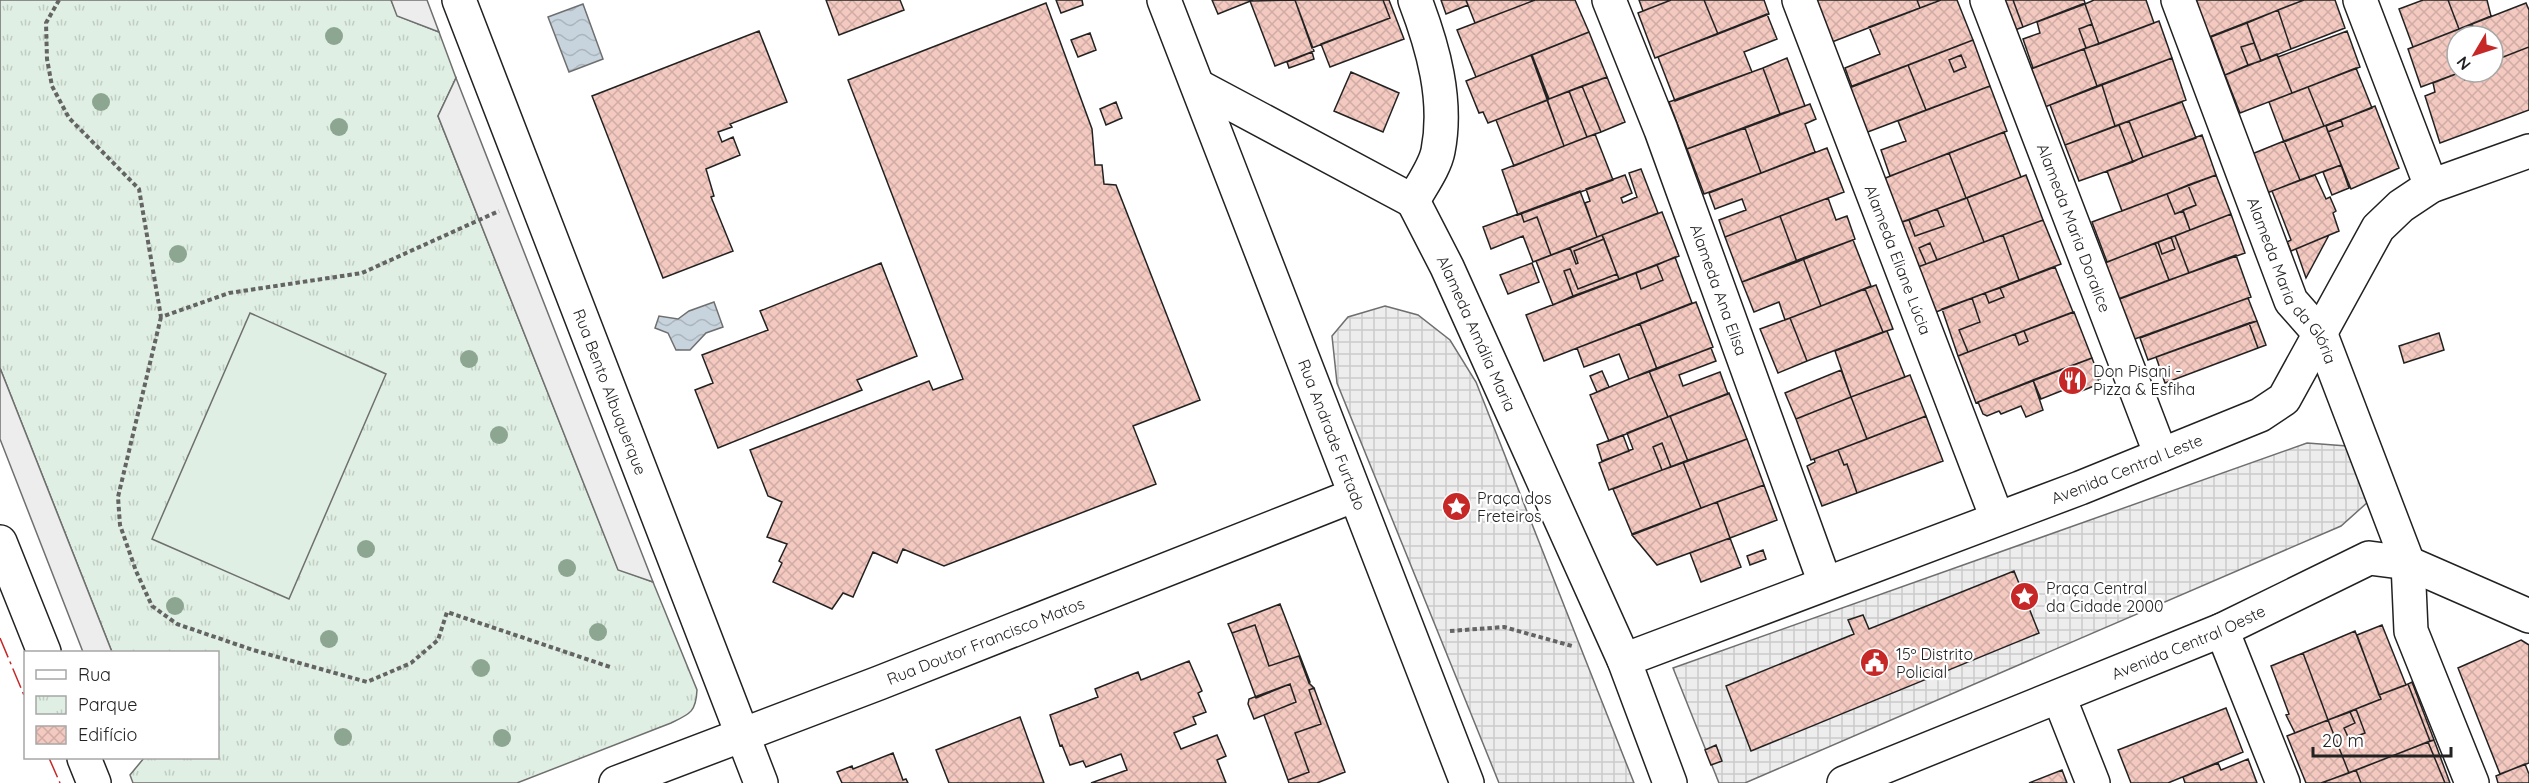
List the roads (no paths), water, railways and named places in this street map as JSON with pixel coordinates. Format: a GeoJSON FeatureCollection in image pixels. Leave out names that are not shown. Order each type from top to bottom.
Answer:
{"type":"FeatureCollection","features":[{"type":"Feature","properties":{"kind":"street","name":"Rua Bento Albuquerque"},"geometry":{"type":"LineString","coordinates":[[459,0],[761,783]]}},
{"type":"Feature","properties":{"kind":"street","name":"Rua Andrade Furtado"},"geometry":{"type":"LineString","coordinates":[[1164,0],[1467,783]]}},
{"type":"Feature","properties":{"kind":"street"},"geometry":{"type":"LineString","coordinates":[[1198,86],[1413,201],[1438,152],[1440,112],[1438,78],[1430,40],[1415,0]]}},
{"type":"Feature","properties":{"kind":"street","name":"Alameda Ana Elisa"},"geometry":{"type":"LineString","coordinates":[[1609,0],[1661,130],[1825,583]]}},
{"type":"Feature","properties":{"kind":"street","name":"Alameda Eliane Lúcia"},"geometry":{"type":"LineString","coordinates":[[1799,0],[1998,518]]}},
{"type":"Feature","properties":{"kind":"street","name":"Alameda Maria Doralice"},"geometry":{"type":"LineString","coordinates":[[1988,0],[2161,455]]}},
{"type":"Feature","properties":{"kind":"street","name":"Alameda Maria da Glória"},"geometry":{"type":"LineString","coordinates":[[2178,0],[2291,301],[2320,335],[2408,562],[2411,632],[2472,783]]}},
{"type":"Feature","properties":{"kind":"street"},"geometry":{"type":"LineString","coordinates":[[2360,0],[2431,186]]}},
{"type":"Feature","properties":{"kind":"street","name":"Avenida Central Leste"},"geometry":{"type":"LineString","coordinates":[[1624,660],[1998,518],[2260,415],[2284,399],[2378,228],[2401,206],[2431,186],[2529,151]]}},
{"type":"Feature","properties":{"kind":"street","name":"Alameda Amália Maria"},"geometry":{"type":"LineString","coordinates":[[1413,201],[1447,267],[1624,660],[1670,783]]}},
{"type":"Feature","properties":{"kind":"street","name":"Rua Doutor Francisco Matos"},"geometry":{"type":"LineString","coordinates":[[616,783],[1355,495]]}},
{"type":"Feature","properties":{"kind":"street"},"geometry":{"type":"LineString","coordinates":[[0,542],[44,651]]}},
{"type":"Feature","properties":{"kind":"street","name":"Avenida Central Oeste"},"geometry":{"type":"LineString","coordinates":[[1844,783],[1902,773],[2059,697],[2222,630],[2369,558],[2408,562],[2529,616]]}},
{"type":"Feature","properties":{"kind":"street"},"geometry":{"type":"LineString","coordinates":[[2222,630],[2283,783]]}},
{"type":"Feature","properties":{"kind":"street"},"geometry":{"type":"LineString","coordinates":[[2059,697],[2093,783]]}},
{"type":"Feature","properties":{"kind":"street"},"geometry":{"type":"LineString","coordinates":[[84,759],[94,783]]}},
{"type":"Feature","properties":{"kind":"water"},"geometry":{"type":"Polygon","coordinates":[[[583,4],[603,59],[569,72],[548,17],[583,4]]]}},
{"type":"Feature","properties":{"kind":"water"},"geometry":{"type":"Polygon","coordinates":[[[714,302],[723,327],[706,333],[690,350],[676,350],[668,333],[655,328],[659,316],[678,319],[689,311],[714,302]]]}},
{"type":"Feature","properties":{"kind":"place","name":"Don Pisani - Pizza & Esfiha"},"geometry":{"type":"Point","coordinates":[2072,380]}},
{"type":"Feature","properties":{"kind":"place","name":"Praça dos Freteiros"},"geometry":{"type":"Point","coordinates":[1456,507]}},
{"type":"Feature","properties":{"kind":"place","name":"Praça Central da Cidade 2000"},"geometry":{"type":"Point","coordinates":[2025,597]}},
{"type":"Feature","properties":{"kind":"place","name":"15º Distrito Policial"},"geometry":{"type":"Point","coordinates":[1875,663]}}]}
